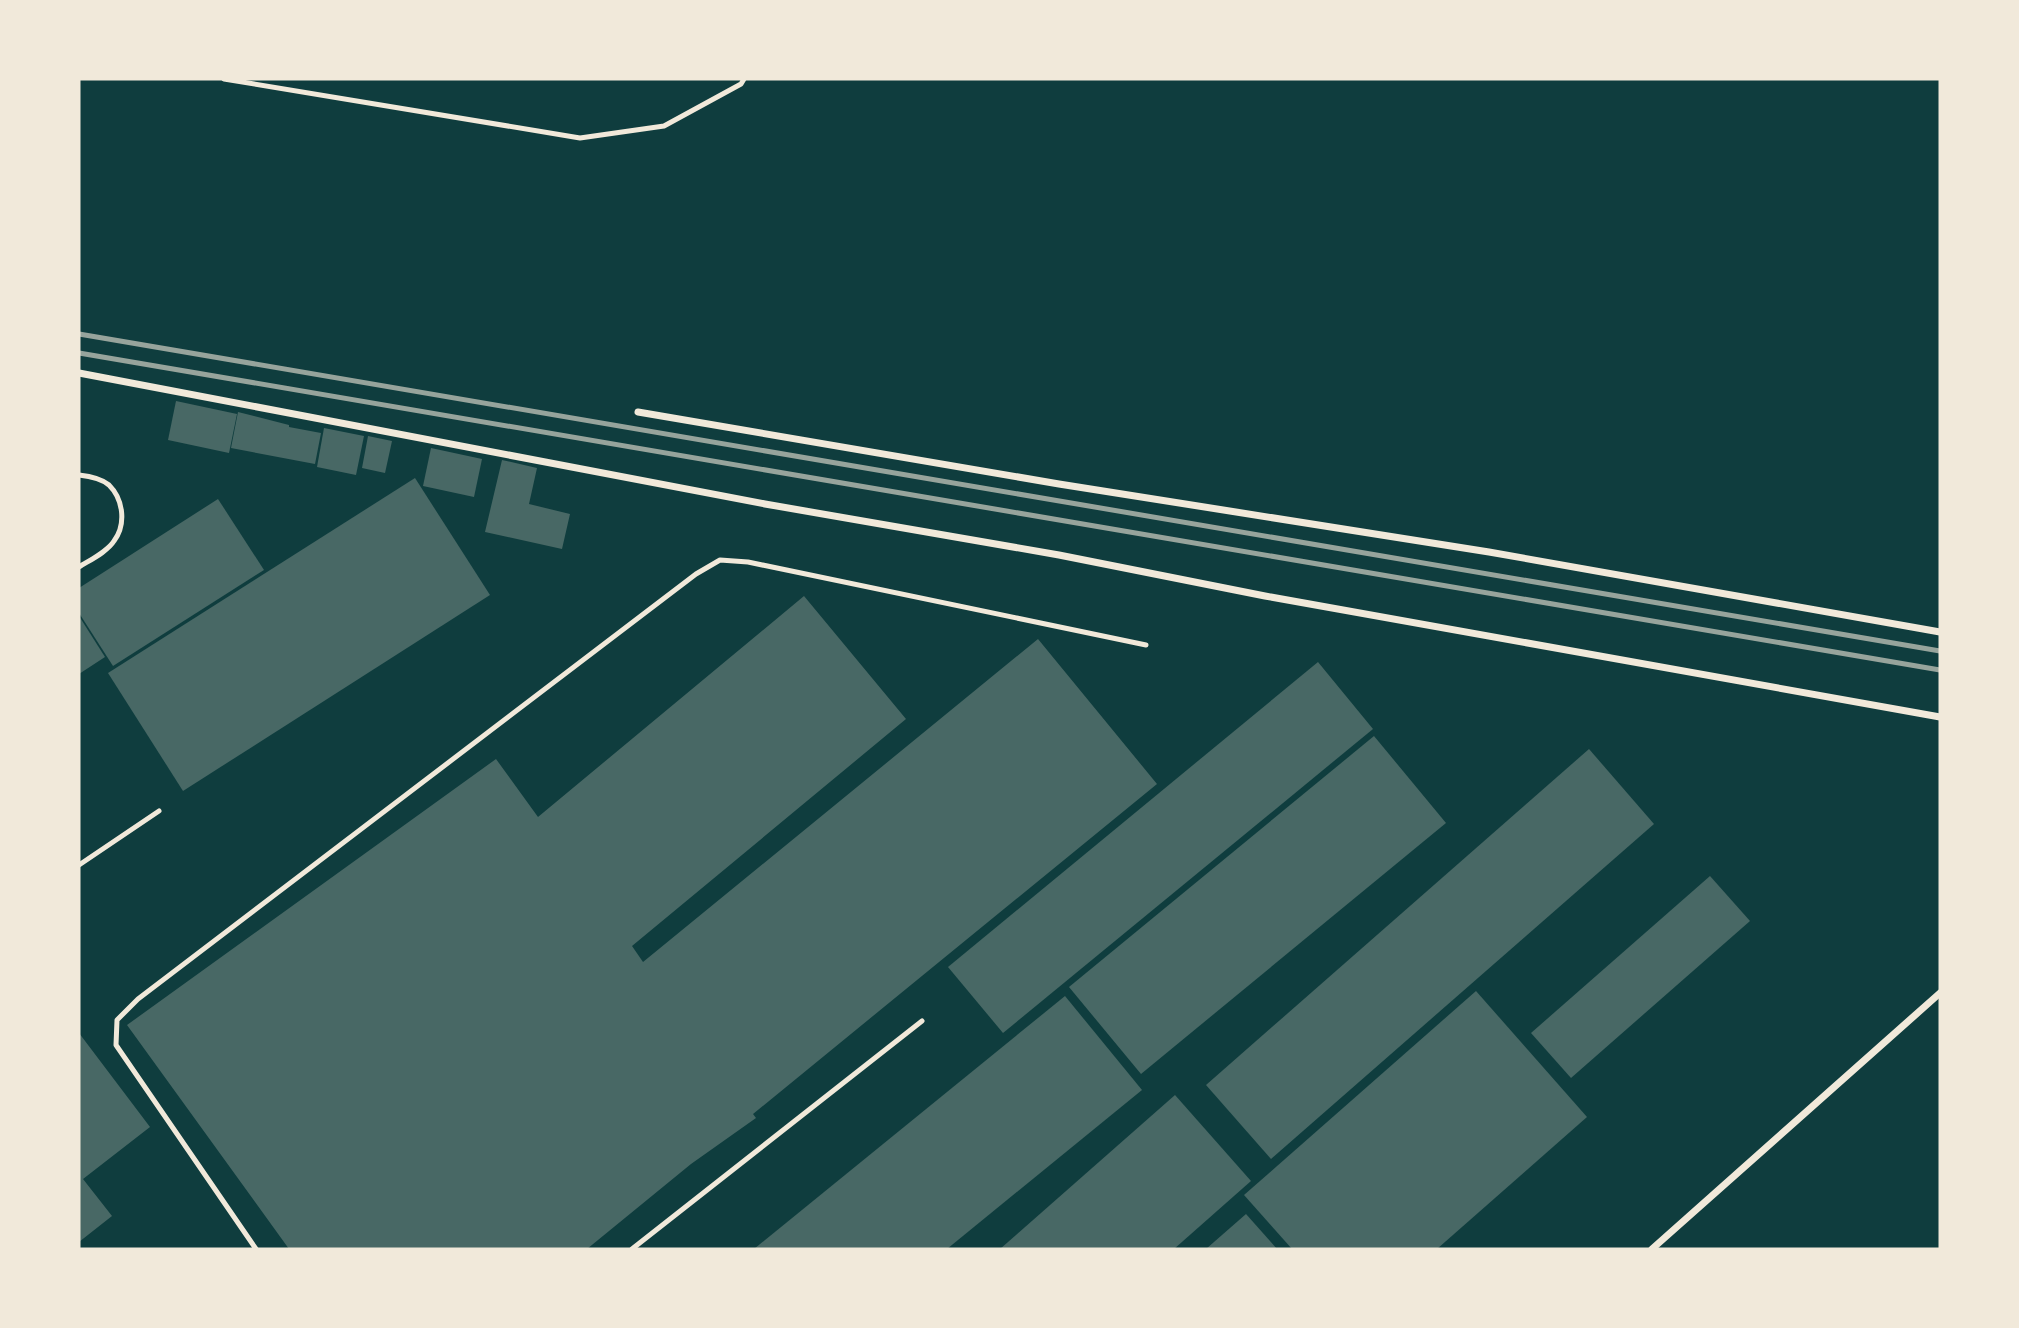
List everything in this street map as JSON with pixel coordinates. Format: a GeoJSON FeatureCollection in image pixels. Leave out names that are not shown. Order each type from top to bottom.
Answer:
{"type":"FeatureCollection","features":[{"type":"Feature","properties":{"kind":"street"},"geometry":{"type":"LineString","coordinates":[[79,373],[765,504],[1059,555],[1265,596],[1940,717]]}},
{"type":"Feature","properties":{"kind":"street"},"geometry":{"type":"LineString","coordinates":[[638,412],[1059,484],[1489,552],[1940,632]]}},
{"type":"Feature","properties":{"kind":"street"},"geometry":{"type":"LineString","coordinates":[[1652,1249],[1940,993]]}},
{"type":"Feature","properties":{"kind":"lane"},"geometry":{"type":"LineString","coordinates":[[224,79],[580,138],[664,126],[741,84],[744,79]]}},
{"type":"Feature","properties":{"kind":"lane"},"geometry":{"type":"LineString","coordinates":[[79,475],[89,476],[109,485],[120,503],[122,521],[114,542],[79,567]]}},
{"type":"Feature","properties":{"kind":"lane"},"geometry":{"type":"LineString","coordinates":[[256,1249],[116,1045],[117,1020],[138,999],[696,574],[720,559],[748,562],[1146,645]]}},
{"type":"Feature","properties":{"kind":"lane"},"geometry":{"type":"LineString","coordinates":[[79,865],[159,811]]}},
{"type":"Feature","properties":{"kind":"lane"},"geometry":{"type":"LineString","coordinates":[[632,1249],[922,1021]]}},
{"type":"Feature","properties":{"kind":"building"},"geometry":{"type":"Polygon","coordinates":[[[176,401],[237,414],[229,453],[168,440],[176,401]]]}},
{"type":"Feature","properties":{"kind":"building"},"geometry":{"type":"Polygon","coordinates":[[[238,412],[321,433],[315,464],[231,448],[238,412]]]}},
{"type":"Feature","properties":{"kind":"building"},"geometry":{"type":"Polygon","coordinates":[[[324,428],[364,436],[356,475],[317,467],[324,428]]]}},
{"type":"Feature","properties":{"kind":"building"},"geometry":{"type":"Polygon","coordinates":[[[368,436],[392,441],[385,473],[362,468],[368,436]]]}},
{"type":"Feature","properties":{"kind":"building"},"geometry":{"type":"Polygon","coordinates":[[[431,448],[482,459],[474,497],[423,486],[431,448]]]}},
{"type":"Feature","properties":{"kind":"building"},"geometry":{"type":"Polygon","coordinates":[[[502,460],[537,468],[529,504],[570,514],[562,549],[485,532],[502,460]]]}},
{"type":"Feature","properties":{"kind":"building"},"geometry":{"type":"Polygon","coordinates":[[[415,478],[490,595],[183,791],[108,673],[415,478]]]}},
{"type":"Feature","properties":{"kind":"building"},"geometry":{"type":"Polygon","coordinates":[[[218,499],[264,570],[113,666],[79,613],[79,588],[218,499]]]}},
{"type":"Feature","properties":{"kind":"building"},"geometry":{"type":"Polygon","coordinates":[[[804,596],[906,719],[632,946],[643,962],[1038,639],[1157,784],[753,1114],[756,1118],[691,1164],[587,1249],[289,1249],[127,1025],[496,759],[538,817],[804,596]]]}},
{"type":"Feature","properties":{"kind":"building"},"geometry":{"type":"Polygon","coordinates":[[[79,616],[105,657],[79,674],[79,616]]]}},
{"type":"Feature","properties":{"kind":"building"},"geometry":{"type":"Polygon","coordinates":[[[1318,662],[1373,729],[1003,1033],[948,967],[1318,662]]]}},
{"type":"Feature","properties":{"kind":"building"},"geometry":{"type":"Polygon","coordinates":[[[1374,736],[1446,823],[1141,1074],[1069,987],[1374,736]]]}},
{"type":"Feature","properties":{"kind":"building"},"geometry":{"type":"Polygon","coordinates":[[[1589,749],[1654,824],[1271,1159],[1206,1085],[1589,749]]]}},
{"type":"Feature","properties":{"kind":"building"},"geometry":{"type":"Polygon","coordinates":[[[1710,876],[1750,921],[1571,1078],[1531,1033],[1710,876]]]}},
{"type":"Feature","properties":{"kind":"building"},"geometry":{"type":"Polygon","coordinates":[[[1476,991],[1587,1117],[1437,1249],[1292,1249],[1244,1195],[1476,991]]]}},
{"type":"Feature","properties":{"kind":"building"},"geometry":{"type":"Polygon","coordinates":[[[1065,996],[1142,1090],[947,1249],[754,1249],[1065,996]]]}},
{"type":"Feature","properties":{"kind":"building"},"geometry":{"type":"Polygon","coordinates":[[[79,1033],[150,1127],[83,1179],[112,1216],[79,1242],[79,1033]]]}},
{"type":"Feature","properties":{"kind":"building"},"geometry":{"type":"Polygon","coordinates":[[[1175,1095],[1251,1181],[1174,1249],[1000,1249],[1175,1095]]]}},
{"type":"Feature","properties":{"kind":"building"},"geometry":{"type":"Polygon","coordinates":[[[1246,1214],[1277,1249],[1206,1249],[1246,1214]]]}},
{"type":"Feature","properties":{"kind":"railway"},"geometry":{"type":"LineString","coordinates":[[79,334],[1940,651]]}},
{"type":"Feature","properties":{"kind":"railway"},"geometry":{"type":"LineString","coordinates":[[79,353],[1940,670]]}}]}
